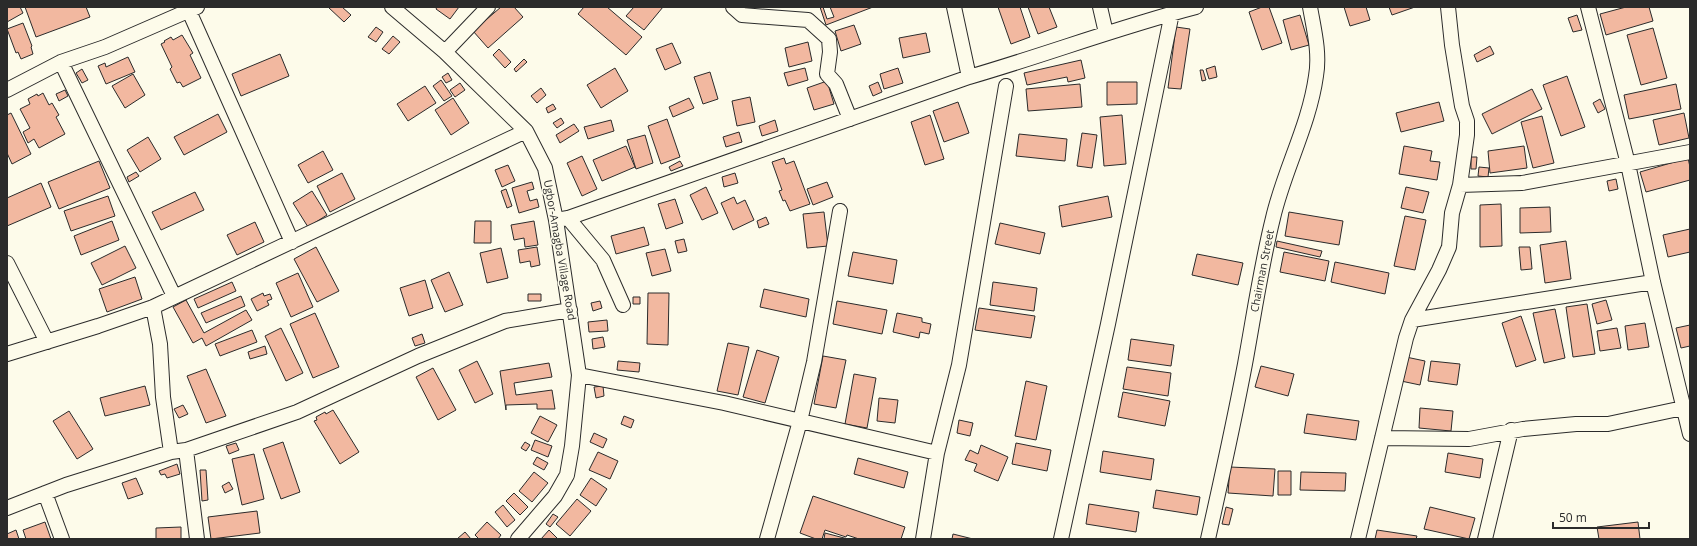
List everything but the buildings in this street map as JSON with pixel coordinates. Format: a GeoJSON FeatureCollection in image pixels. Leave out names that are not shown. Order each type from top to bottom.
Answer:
{"type":"FeatureCollection","features":[{"type":"Feature","properties":{"kind":"street","name":"Ugbor-Amagba Village Road"},"geometry":{"type":"LineString","coordinates":[[392,7],[445,52],[526,131],[545,168],[562,219],[570,310],[579,374],[572,446],[567,475],[555,496],[518,539]]}},
{"type":"Feature","properties":{"kind":"street"},"geometry":{"type":"LineString","coordinates":[[445,52],[488,7]]}},
{"type":"Feature","properties":{"kind":"street"},"geometry":{"type":"LineString","coordinates":[[733,7],[742,15],[808,20],[829,39],[830,52],[827,74],[836,84],[850,119]]}},
{"type":"Feature","properties":{"kind":"street"},"geometry":{"type":"LineString","coordinates":[[954,7],[969,77]]}},
{"type":"Feature","properties":{"kind":"street"},"geometry":{"type":"LineString","coordinates":[[1100,7],[1106,33]]}},
{"type":"Feature","properties":{"kind":"street"},"geometry":{"type":"LineString","coordinates":[[623,305],[603,260],[562,219],[969,77],[1008,66],[1106,33],[1196,7]]}},
{"type":"Feature","properties":{"kind":"street","name":"Chairman Street"},"geometry":{"type":"LineString","coordinates":[[1208,539],[1245,364],[1259,281],[1273,217],[1286,173],[1303,131],[1316,76],[1316,42],[1310,7]]}},
{"type":"Feature","properties":{"kind":"street"},"geometry":{"type":"LineString","coordinates":[[1358,539],[1406,338],[1412,320],[1439,270],[1449,247],[1452,213],[1460,185],[1467,135],[1467,121],[1462,106],[1452,45],[1448,7]]}},
{"type":"Feature","properties":{"kind":"street"},"geometry":{"type":"LineString","coordinates":[[1588,7],[1628,164],[1653,282],[1690,434]]}},
{"type":"Feature","properties":{"kind":"street"},"geometry":{"type":"LineString","coordinates":[[7,90],[60,62],[105,47],[193,9],[292,242]]}},
{"type":"Feature","properties":{"kind":"street"},"geometry":{"type":"LineString","coordinates":[[1061,539],[1113,301],[1172,13]]}},
{"type":"Feature","properties":{"kind":"street"},"geometry":{"type":"LineString","coordinates":[[60,62],[174,296]]}},
{"type":"Feature","properties":{"kind":"street"},"geometry":{"type":"LineString","coordinates":[[924,539],[937,453],[959,365],[1006,86]]}},
{"type":"Feature","properties":{"kind":"street"},"geometry":{"type":"LineString","coordinates":[[7,354],[153,307],[526,131]]}},
{"type":"Feature","properties":{"kind":"street"},"geometry":{"type":"LineString","coordinates":[[1460,185],[1522,183],[1690,152]]}},
{"type":"Feature","properties":{"kind":"street"},"geometry":{"type":"LineString","coordinates":[[766,539],[800,421],[814,362],[840,211]]}},
{"type":"Feature","properties":{"kind":"street"},"geometry":{"type":"LineString","coordinates":[[7,263],[47,342]]}},
{"type":"Feature","properties":{"kind":"street"},"geometry":{"type":"LineString","coordinates":[[1412,320],[1653,282]]}},
{"type":"Feature","properties":{"kind":"street"},"geometry":{"type":"LineString","coordinates":[[153,307],[160,344],[163,397],[171,452]]}},
{"type":"Feature","properties":{"kind":"street"},"geometry":{"type":"LineString","coordinates":[[7,508],[45,493],[171,452],[186,450],[297,412],[418,356],[505,321],[570,310]]}},
{"type":"Feature","properties":{"kind":"street"},"geometry":{"type":"LineString","coordinates":[[579,374],[724,403],[937,453]]}},
{"type":"Feature","properties":{"kind":"street"},"geometry":{"type":"LineString","coordinates":[[1382,438],[1469,439],[1511,430],[1576,424],[1608,424],[1684,408]]}},
{"type":"Feature","properties":{"kind":"street"},"geometry":{"type":"LineString","coordinates":[[1485,539],[1511,430]]}},
{"type":"Feature","properties":{"kind":"street"},"geometry":{"type":"LineString","coordinates":[[186,450],[197,539]]}},
{"type":"Feature","properties":{"kind":"street"},"geometry":{"type":"LineString","coordinates":[[45,493],[62,539]]}}]}
